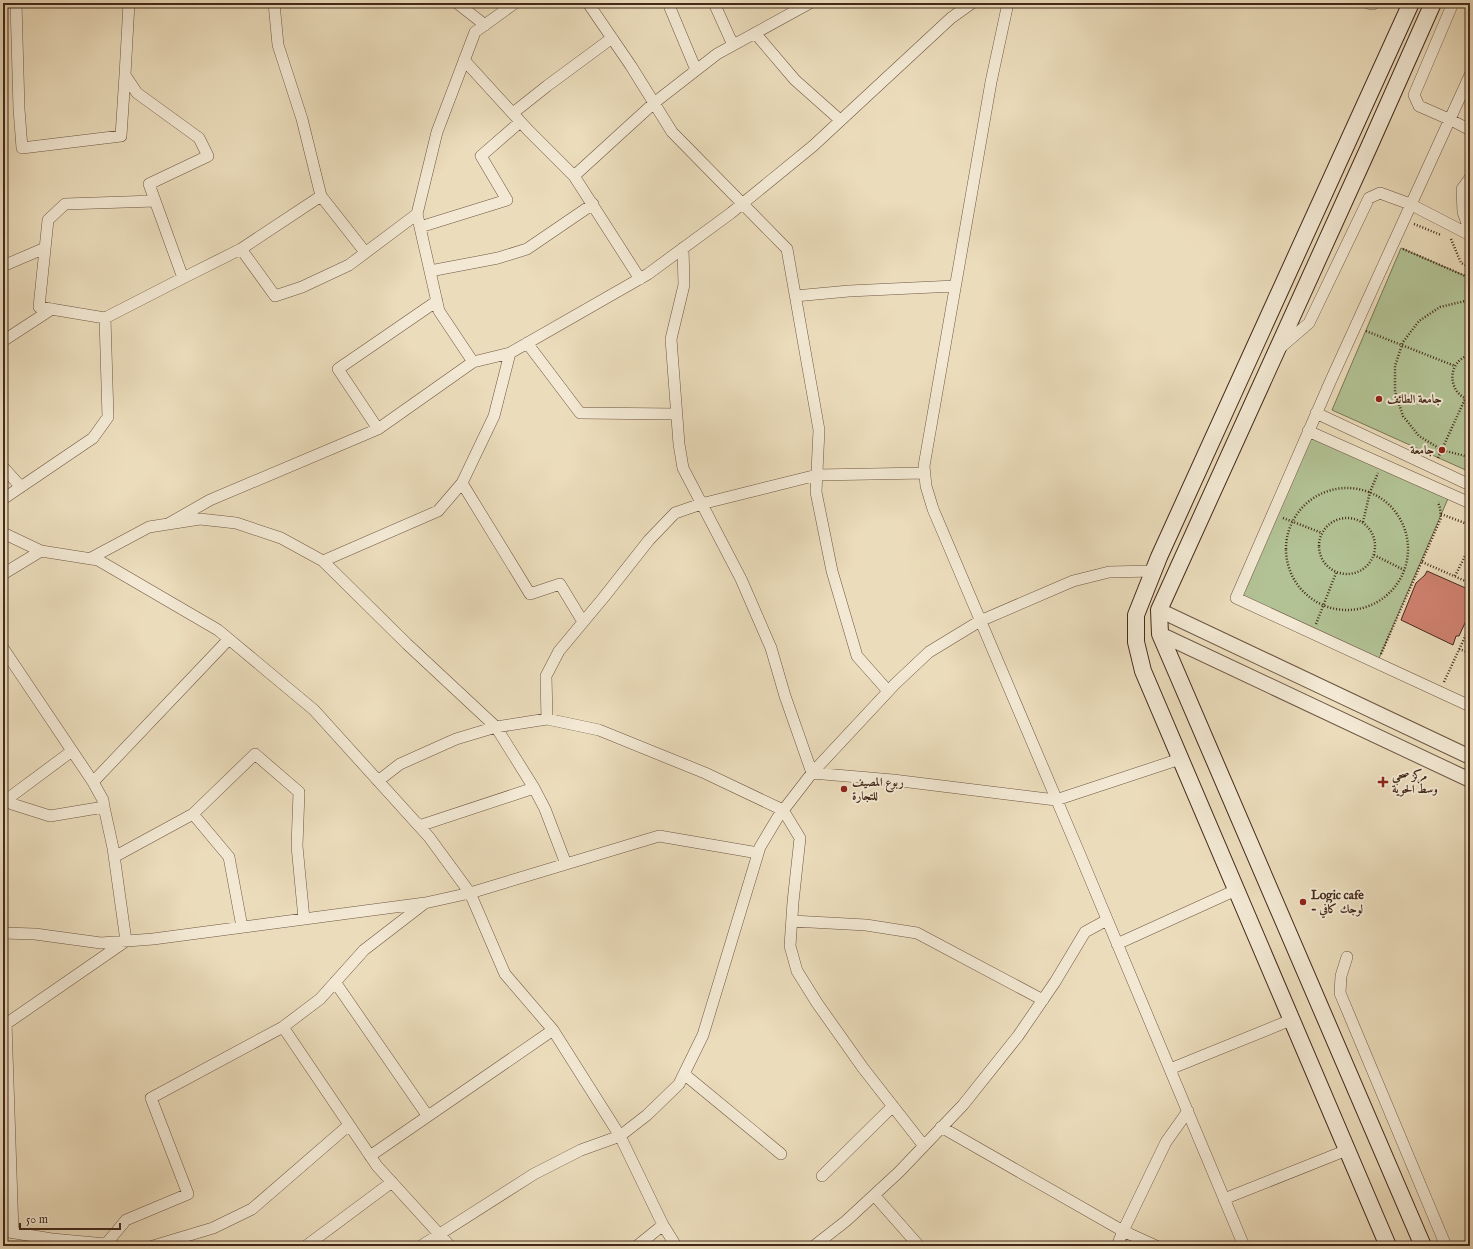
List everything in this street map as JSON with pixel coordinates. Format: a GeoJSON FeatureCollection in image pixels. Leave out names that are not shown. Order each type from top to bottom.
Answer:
{"type":"FeatureCollection","features":[{"type":"Feature","properties":{"kind":"main road"},"geometry":{"type":"LineString","coordinates":[[1388,1246],[1143,671],[1136,642],[1136,615],[1153,571],[1411,3]]}},
{"type":"Feature","properties":{"kind":"main road"},"geometry":{"type":"LineString","coordinates":[[1424,1246],[1160,634],[1159,610],[1277,351],[1432,3]]}},
{"type":"Feature","properties":{"kind":"street"},"geometry":{"type":"LineString","coordinates":[[16,3],[19,109],[22,148],[121,136],[129,3]]}},
{"type":"Feature","properties":{"kind":"street"},"geometry":{"type":"LineString","coordinates":[[274,3],[278,45],[302,119],[321,196],[365,252]]}},
{"type":"Feature","properties":{"kind":"street"},"geometry":{"type":"LineString","coordinates":[[457,3],[485,25]]}},
{"type":"Feature","properties":{"kind":"street"},"geometry":{"type":"LineString","coordinates":[[473,362],[439,311],[417,214],[437,132],[475,32],[515,3]]}},
{"type":"Feature","properties":{"kind":"street"},"geometry":{"type":"LineString","coordinates":[[588,3],[672,132],[742,205],[787,249],[819,430],[816,492],[832,571],[857,656],[888,691]]}},
{"type":"Feature","properties":{"kind":"street"},"geometry":{"type":"LineString","coordinates":[[668,3],[696,70]]}},
{"type":"Feature","properties":{"kind":"street"},"geometry":{"type":"LineString","coordinates":[[714,3],[732,46]]}},
{"type":"Feature","properties":{"kind":"street"},"geometry":{"type":"LineString","coordinates":[[574,176],[654,103],[696,70],[718,54],[810,3]]}},
{"type":"Feature","properties":{"kind":"street"},"geometry":{"type":"LineString","coordinates":[[168,524],[210,500],[378,429],[473,362],[510,353],[640,278],[742,205],[813,146],[951,18],[972,3]]}},
{"type":"Feature","properties":{"kind":"street"},"geometry":{"type":"LineString","coordinates":[[1008,3],[990,90],[924,466],[926,486],[932,509],[1244,1246]]}},
{"type":"Feature","properties":{"kind":"street"},"geometry":{"type":"LineString","coordinates":[[1368,3],[1373,3]]}},
{"type":"Feature","properties":{"kind":"street"},"geometry":{"type":"LineString","coordinates":[[1453,3],[1414,94],[1419,106],[1470,130]]}},
{"type":"Feature","properties":{"kind":"street"},"geometry":{"type":"LineString","coordinates":[[755,33],[796,80],[840,120]]}},
{"type":"Feature","properties":{"kind":"street"},"geometry":{"type":"LineString","coordinates":[[420,227],[507,200],[480,156],[547,86],[612,38]]}},
{"type":"Feature","properties":{"kind":"street"},"geometry":{"type":"LineString","coordinates":[[464,60],[516,118],[574,176],[640,278]]}},
{"type":"Feature","properties":{"kind":"street"},"geometry":{"type":"LineString","coordinates":[[1470,75],[1466,92],[1410,204],[1308,431],[1236,598],[1470,706]]}},
{"type":"Feature","properties":{"kind":"street"},"geometry":{"type":"LineString","coordinates":[[125,76],[137,93],[199,138],[208,156],[149,184],[183,278]]}},
{"type":"Feature","properties":{"kind":"street"},"geometry":{"type":"LineString","coordinates":[[1470,178],[1462,189],[1463,212],[1470,232]]}},
{"type":"Feature","properties":{"kind":"street"},"geometry":{"type":"LineString","coordinates":[[1277,351],[1309,323],[1369,198],[1380,193],[1410,204],[1470,235]]}},
{"type":"Feature","properties":{"kind":"street"},"geometry":{"type":"LineString","coordinates":[[155,201],[65,204],[48,220],[39,307],[105,318],[241,249],[321,196]]}},
{"type":"Feature","properties":{"kind":"street"},"geometry":{"type":"LineString","coordinates":[[430,271],[498,258],[527,248],[593,204]]}},
{"type":"Feature","properties":{"kind":"street"},"geometry":{"type":"LineString","coordinates":[[241,249],[275,296],[309,284],[349,265],[417,214]]}},
{"type":"Feature","properties":{"kind":"street"},"geometry":{"type":"LineString","coordinates":[[3,266],[45,248]]}},
{"type":"Feature","properties":{"kind":"street"},"geometry":{"type":"LineString","coordinates":[[683,248],[684,285],[671,339],[676,414],[683,468],[740,579],[771,648],[785,696],[812,773]]}},
{"type":"Feature","properties":{"kind":"street"},"geometry":{"type":"LineString","coordinates":[[795,296],[849,291],[955,286]]}},
{"type":"Feature","properties":{"kind":"street"},"geometry":{"type":"LineString","coordinates":[[378,429],[338,369],[437,300]]}},
{"type":"Feature","properties":{"kind":"street"},"geometry":{"type":"LineString","coordinates":[[3,341],[52,309]]}},
{"type":"Feature","properties":{"kind":"street"},"geometry":{"type":"LineString","coordinates":[[3,499],[93,438],[108,417],[105,318]]}},
{"type":"Feature","properties":{"kind":"street"},"geometry":{"type":"LineString","coordinates":[[527,343],[580,414],[676,414]]}},
{"type":"Feature","properties":{"kind":"street"},"geometry":{"type":"LineString","coordinates":[[323,561],[438,511],[462,483],[494,416],[510,353]]}},
{"type":"Feature","properties":{"kind":"street"},"geometry":{"type":"LineString","coordinates":[[1316,413],[1470,485]]}},
{"type":"Feature","properties":{"kind":"street"},"geometry":{"type":"LineString","coordinates":[[1308,431],[1470,502]]}},
{"type":"Feature","properties":{"kind":"street"},"geometry":{"type":"LineString","coordinates":[[3,466],[21,487]]}},
{"type":"Feature","properties":{"kind":"street"},"geometry":{"type":"LineString","coordinates":[[547,719],[546,676],[559,651],[649,540],[675,513],[701,504],[817,476],[925,473]]}},
{"type":"Feature","properties":{"kind":"street"},"geometry":{"type":"LineString","coordinates":[[462,483],[530,594],[560,584],[583,622]]}},
{"type":"Feature","properties":{"kind":"street"},"geometry":{"type":"LineString","coordinates":[[90,558],[149,527],[200,519],[236,523],[281,538],[323,561],[407,644],[496,727],[534,788],[545,809],[566,864]]}},
{"type":"Feature","properties":{"kind":"street"},"geometry":{"type":"LineString","coordinates":[[3,533],[42,551],[98,560],[218,630],[314,710],[429,837],[470,893],[505,974],[553,1030],[620,1136],[663,1225],[676,1246]]}},
{"type":"Feature","properties":{"kind":"street"},"geometry":{"type":"LineString","coordinates":[[3,574],[42,551]]}},
{"type":"Feature","properties":{"kind":"street"},"geometry":{"type":"LineString","coordinates":[[421,1246],[534,1174],[581,1150],[620,1136],[648,1115],[679,1084],[703,1034],[760,847],[783,810],[812,773],[888,691],[929,652],[980,621],[1073,582],[1109,572],[1153,571]]}},
{"type":"Feature","properties":{"kind":"street"},"geometry":{"type":"LineString","coordinates":[[1159,610],[1470,757]]}},
{"type":"Feature","properties":{"kind":"street"},"geometry":{"type":"LineString","coordinates":[[1160,634],[1470,780]]}},
{"type":"Feature","properties":{"kind":"street"},"geometry":{"type":"LineString","coordinates":[[93,782],[229,639]]}},
{"type":"Feature","properties":{"kind":"street"},"geometry":{"type":"LineString","coordinates":[[3,648],[93,782],[103,800],[114,857],[126,941]]}},
{"type":"Feature","properties":{"kind":"street"},"geometry":{"type":"LineString","coordinates":[[378,781],[400,764],[456,739],[496,727],[547,719],[599,730],[705,772],[783,810],[800,838],[790,946],[797,971],[855,1056],[924,1146]]}},
{"type":"Feature","properties":{"kind":"street"},"geometry":{"type":"LineString","coordinates":[[72,751],[4,799],[12,804],[50,816],[104,806]]}},
{"type":"Feature","properties":{"kind":"street"},"geometry":{"type":"LineString","coordinates":[[114,857],[193,814],[255,754],[299,792],[297,846],[304,919]]}},
{"type":"Feature","properties":{"kind":"street"},"geometry":{"type":"LineString","coordinates":[[812,773],[893,780],[1056,800],[1180,759]]}},
{"type":"Feature","properties":{"kind":"street"},"geometry":{"type":"LineString","coordinates":[[419,826],[534,788]]}},
{"type":"Feature","properties":{"kind":"street"},"geometry":{"type":"LineString","coordinates":[[193,814],[229,857],[242,927]]}},
{"type":"Feature","properties":{"kind":"street"},"geometry":{"type":"LineString","coordinates":[[3,932],[35,934],[102,943],[242,927],[425,903],[470,893],[660,836],[758,853]]}},
{"type":"Feature","properties":{"kind":"street"},"geometry":{"type":"LineString","coordinates":[[1117,944],[1236,890]]}},
{"type":"Feature","properties":{"kind":"street"},"geometry":{"type":"LineString","coordinates":[[126,941],[5,1025],[8,1232],[26,1240],[106,1245],[126,1220],[188,1194],[151,1098],[283,1027],[320,999],[364,950],[425,903]]}},
{"type":"Feature","properties":{"kind":"street"},"geometry":{"type":"LineString","coordinates":[[814,1246],[846,1221],[874,1195],[963,1105],[1018,1036],[1055,982],[1085,932],[1107,920]]}},
{"type":"Feature","properties":{"kind":"street"},"geometry":{"type":"LineString","coordinates":[[792,921],[866,925],[918,933],[1042,1000]]}},
{"type":"Feature","properties":{"kind":"street"},"geometry":{"type":"LineString","coordinates":[[1347,957],[1341,976],[1340,993],[1446,1246]]}},
{"type":"Feature","properties":{"kind":"street"},"geometry":{"type":"LineString","coordinates":[[335,982],[427,1115]]}},
{"type":"Feature","properties":{"kind":"street"},"geometry":{"type":"LineString","coordinates":[[1170,1069],[1291,1020]]}},
{"type":"Feature","properties":{"kind":"street"},"geometry":{"type":"LineString","coordinates":[[283,1027],[377,1166],[450,1246]]}},
{"type":"Feature","properties":{"kind":"street"},"geometry":{"type":"LineString","coordinates":[[370,1156],[427,1115],[553,1030]]}},
{"type":"Feature","properties":{"kind":"street"},"geometry":{"type":"LineString","coordinates":[[684,1074],[781,1154]]}},
{"type":"Feature","properties":{"kind":"street"},"geometry":{"type":"LineString","coordinates":[[822,1176],[893,1106]]}},
{"type":"Feature","properties":{"kind":"street"},"geometry":{"type":"LineString","coordinates":[[1117,1246],[1123,1230],[1166,1142],[1188,1111]]}},
{"type":"Feature","properties":{"kind":"street"},"geometry":{"type":"LineString","coordinates":[[153,1246],[213,1228],[252,1209],[349,1125]]}},
{"type":"Feature","properties":{"kind":"street"},"geometry":{"type":"LineString","coordinates":[[941,1128],[1123,1230],[1156,1246]]}},
{"type":"Feature","properties":{"kind":"street"},"geometry":{"type":"LineString","coordinates":[[1224,1199],[1347,1150]]}},
{"type":"Feature","properties":{"kind":"street"},"geometry":{"type":"LineString","coordinates":[[306,1246],[392,1182]]}},
{"type":"Feature","properties":{"kind":"street"},"geometry":{"type":"LineString","coordinates":[[874,1195],[919,1246]]}},
{"type":"Feature","properties":{"kind":"street"},"geometry":{"type":"LineString","coordinates":[[637,1246],[663,1225]]}},
{"type":"Feature","properties":{"kind":"path"},"geometry":{"type":"LineString","coordinates":[[1410,229],[1412,223],[1452,240],[1461,263],[1470,267]]}},
{"type":"Feature","properties":{"kind":"path"},"geometry":{"type":"LineString","coordinates":[[1404,242],[1401,248],[1470,278]]}},
{"type":"Feature","properties":{"kind":"path"},"geometry":{"type":"LineString","coordinates":[[1470,302],[1465,301],[1440,307],[1419,321],[1402,345],[1395,366],[1395,392],[1403,416],[1419,436],[1442,450],[1470,456]]}},
{"type":"Feature","properties":{"kind":"path"},"geometry":{"type":"LineString","coordinates":[[1355,326],[1455,366]]}},
{"type":"Feature","properties":{"kind":"path"},"geometry":{"type":"LineString","coordinates":[[1470,355],[1459,360],[1452,373],[1454,388],[1465,399],[1470,400]]}},
{"type":"Feature","properties":{"kind":"path"},"geometry":{"type":"LineString","coordinates":[[1434,468],[1465,399]]}},
{"type":"Feature","properties":{"kind":"path"},"geometry":{"type":"LineString","coordinates":[[1363,522],[1370,492],[1382,464]]}},
{"type":"Feature","properties":{"kind":"path"},"geometry":{"type":"LineString","coordinates":[[1351,488],[1370,492],[1387,503],[1400,518],[1407,537],[1408,557],[1402,576],[1390,592],[1374,604],[1355,610],[1335,609],[1317,602],[1301,589],[1290,572],[1286,552],[1288,531],[1298,513],[1312,499],[1330,490],[1351,488]]}},
{"type":"Feature","properties":{"kind":"path"},"geometry":{"type":"LineString","coordinates":[[1377,663],[1441,518],[1436,496]]}},
{"type":"Feature","properties":{"kind":"path"},"geometry":{"type":"LineString","coordinates":[[1273,514],[1322,533]]}},
{"type":"Feature","properties":{"kind":"path"},"geometry":{"type":"LineString","coordinates":[[1441,514],[1470,525]]}},
{"type":"Feature","properties":{"kind":"path"},"geometry":{"type":"LineString","coordinates":[[1345,518],[1363,522],[1370,529],[1376,546],[1370,564],[1355,574],[1346,575],[1336,573],[1328,568],[1322,561],[1319,552],[1319,542],[1322,533],[1328,525],[1335,520],[1345,518]]}},
{"type":"Feature","properties":{"kind":"path"},"geometry":{"type":"LineString","coordinates":[[1455,576],[1470,546]]}},
{"type":"Feature","properties":{"kind":"path"},"geometry":{"type":"LineString","coordinates":[[1374,555],[1404,570]]}},
{"type":"Feature","properties":{"kind":"path"},"geometry":{"type":"LineString","coordinates":[[1422,562],[1470,583]]}},
{"type":"Feature","properties":{"kind":"path"},"geometry":{"type":"LineString","coordinates":[[1312,633],[1336,573]]}},
{"type":"Feature","properties":{"kind":"path"},"geometry":{"type":"LineString","coordinates":[[1439,692],[1470,626]]}},
{"type":"Feature","properties":{"kind":"path"},"geometry":{"type":"LineString","coordinates":[[1459,649],[1470,653]]}},
{"type":"Feature","properties":{"kind":"green space"},"geometry":{"type":"Polygon","coordinates":[[[1401,248],[1470,278],[1470,472],[1332,410],[1401,248]]]}},
{"type":"Feature","properties":{"kind":"green space"},"geometry":{"type":"Polygon","coordinates":[[[1308,431],[1450,494],[1377,663],[1236,598],[1308,431]]]}},
{"type":"Feature","properties":{"kind":"building"},"geometry":{"type":"Polygon","coordinates":[[[1427,571],[1470,590],[1470,612],[1459,636],[1456,636],[1453,645],[1401,620],[1416,583],[1425,575],[1427,571]]]}},
{"type":"Feature","properties":{"kind":"place","name":"جامعة الطائف"},"geometry":{"type":"Point","coordinates":[1379,399]}},
{"type":"Feature","properties":{"kind":"place","name":"جامعة"},"geometry":{"type":"Point","coordinates":[1442,450]}},
{"type":"Feature","properties":{"kind":"place","name":"مركز صحي وسط الحوية"},"geometry":{"type":"Point","coordinates":[1383,782]}},
{"type":"Feature","properties":{"kind":"place","name":"ربوع المصيف للتجارة"},"geometry":{"type":"Point","coordinates":[844,789]}},
{"type":"Feature","properties":{"kind":"place","name":"Logic cafe - لوجك كافي"},"geometry":{"type":"Point","coordinates":[1303,902]}}]}
